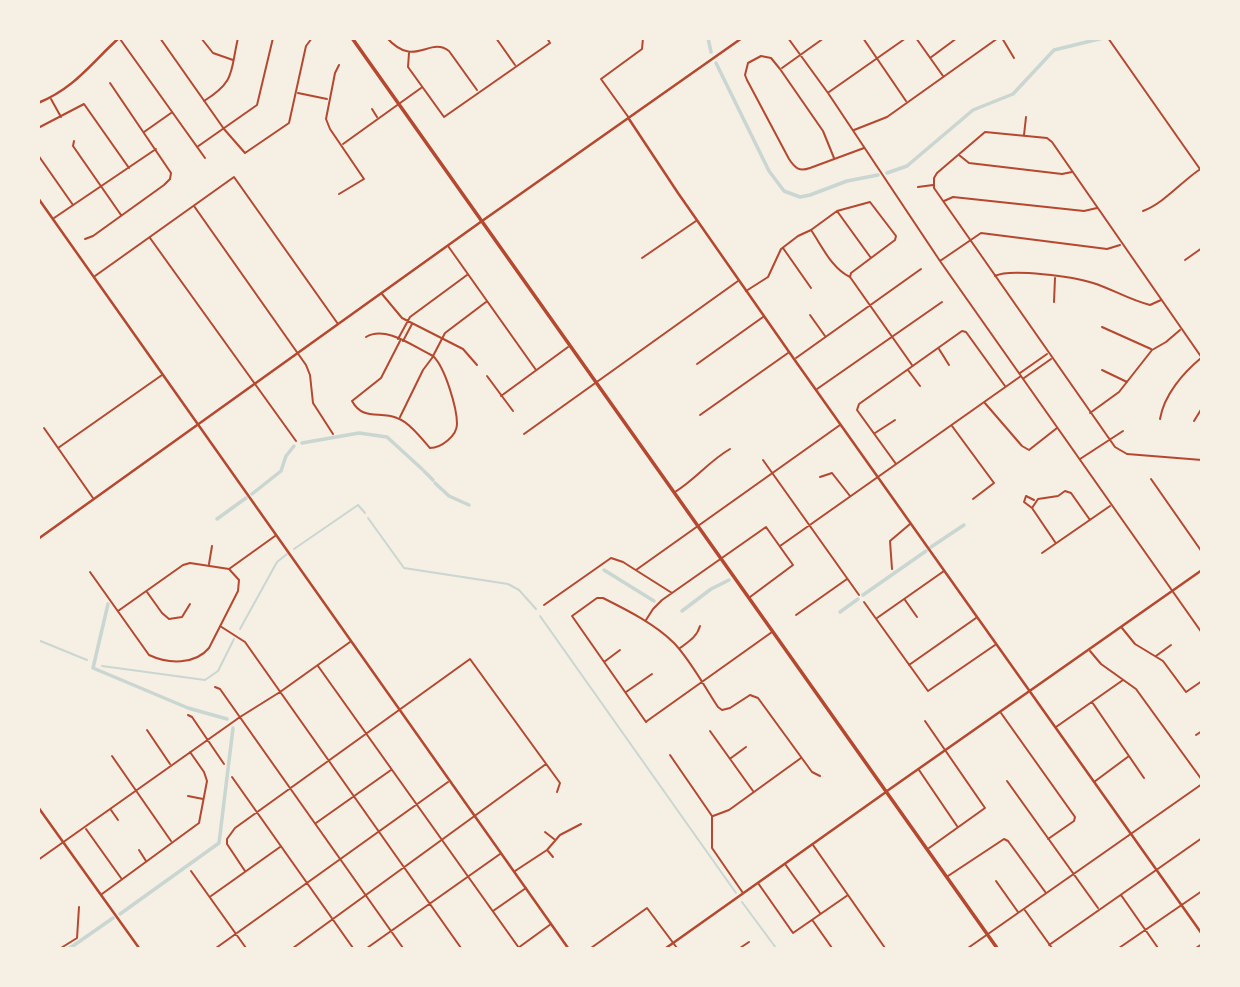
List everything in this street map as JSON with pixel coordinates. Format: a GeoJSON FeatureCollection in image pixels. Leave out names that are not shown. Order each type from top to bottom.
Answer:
{"type":"FeatureCollection","features":[{"type":"Feature","properties":{"kind":"main road"},"geometry":{"type":"LineString","coordinates":[[352,38],[997,948]]}},
{"type":"Feature","properties":{"kind":"street"},"geometry":{"type":"LineString","coordinates":[[38,103],[74,83],[120,38],[205,158]]}},
{"type":"Feature","properties":{"kind":"street"},"geometry":{"type":"LineString","coordinates":[[160,38],[245,153],[289,123],[306,46],[312,38]]}},
{"type":"Feature","properties":{"kind":"street"},"geometry":{"type":"LineString","coordinates":[[201,38],[213,53],[233,60]]}},
{"type":"Feature","properties":{"kind":"street"},"geometry":{"type":"LineString","coordinates":[[204,101],[229,81],[238,38]]}},
{"type":"Feature","properties":{"kind":"street"},"geometry":{"type":"LineString","coordinates":[[197,147],[257,105],[273,38]]}},
{"type":"Feature","properties":{"kind":"street"},"geometry":{"type":"LineString","coordinates":[[387,38],[397,48],[409,53],[436,46],[449,51],[478,92]]}},
{"type":"Feature","properties":{"kind":"street"},"geometry":{"type":"LineString","coordinates":[[435,38],[436,46]]}},
{"type":"Feature","properties":{"kind":"street"},"geometry":{"type":"LineString","coordinates":[[496,38],[516,66]]}},
{"type":"Feature","properties":{"kind":"street"},"geometry":{"type":"LineString","coordinates":[[409,53],[408,68],[444,117],[550,43],[547,38]]}},
{"type":"Feature","properties":{"kind":"street"},"geometry":{"type":"LineString","coordinates":[[643,38],[642,49],[601,79],[746,291],[1202,934]]}},
{"type":"Feature","properties":{"kind":"street"},"geometry":{"type":"LineString","coordinates":[[38,539],[742,38]]}},
{"type":"Feature","properties":{"kind":"street"},"geometry":{"type":"LineString","coordinates":[[788,38],[940,261],[1202,633]]}},
{"type":"Feature","properties":{"kind":"street"},"geometry":{"type":"LineString","coordinates":[[780,69],[824,38]]}},
{"type":"Feature","properties":{"kind":"street"},"geometry":{"type":"LineString","coordinates":[[863,38],[908,103]]}},
{"type":"Feature","properties":{"kind":"street"},"geometry":{"type":"LineString","coordinates":[[828,93],[905,38]]}},
{"type":"Feature","properties":{"kind":"street"},"geometry":{"type":"LineString","coordinates":[[916,38],[943,77]]}},
{"type":"Feature","properties":{"kind":"street"},"geometry":{"type":"LineString","coordinates":[[930,58],[957,38]]}},
{"type":"Feature","properties":{"kind":"street"},"geometry":{"type":"LineString","coordinates":[[853,130],[874,124],[908,103],[998,38]]}},
{"type":"Feature","properties":{"kind":"street"},"geometry":{"type":"LineString","coordinates":[[1002,38],[1014,58]]}},
{"type":"Feature","properties":{"kind":"street"},"geometry":{"type":"LineString","coordinates":[[1108,38],[1200,171],[1143,211]]}},
{"type":"Feature","properties":{"kind":"street"},"geometry":{"type":"LineString","coordinates":[[834,158],[823,131],[771,58],[761,56],[748,63],[745,69],[747,80],[797,169],[802,171],[865,148]]}},
{"type":"Feature","properties":{"kind":"street"},"geometry":{"type":"LineString","coordinates":[[339,65],[328,100],[326,119],[365,179],[339,194]]}},
{"type":"Feature","properties":{"kind":"street"},"geometry":{"type":"LineString","coordinates":[[85,239],[93,236],[170,179],[170,168],[110,83]]}},
{"type":"Feature","properties":{"kind":"street"},"geometry":{"type":"LineString","coordinates":[[342,144],[422,87]]}},
{"type":"Feature","properties":{"kind":"street"},"geometry":{"type":"LineString","coordinates":[[297,93],[328,100]]}},
{"type":"Feature","properties":{"kind":"street"},"geometry":{"type":"LineString","coordinates":[[51,98],[61,117]]}},
{"type":"Feature","properties":{"kind":"street"},"geometry":{"type":"LineString","coordinates":[[38,128],[84,104],[129,168]]}},
{"type":"Feature","properties":{"kind":"street"},"geometry":{"type":"LineString","coordinates":[[372,109],[378,118]]}},
{"type":"Feature","properties":{"kind":"street"},"geometry":{"type":"LineString","coordinates":[[144,132],[172,112]]}},
{"type":"Feature","properties":{"kind":"street"},"geometry":{"type":"LineString","coordinates":[[1024,136],[1027,117]]}},
{"type":"Feature","properties":{"kind":"street"},"geometry":{"type":"LineString","coordinates":[[1160,419],[1162,406],[1189,368],[1201,358],[1052,142],[1047,138],[985,132],[934,178],[934,185],[943,202],[1118,451],[1202,460]]}},
{"type":"Feature","properties":{"kind":"street"},"geometry":{"type":"LineString","coordinates":[[74,141],[73,146],[122,215]]}},
{"type":"Feature","properties":{"kind":"street"},"geometry":{"type":"LineString","coordinates":[[53,219],[156,149]]}},
{"type":"Feature","properties":{"kind":"street"},"geometry":{"type":"LineString","coordinates":[[958,154],[969,163],[1062,174],[1073,172]]}},
{"type":"Feature","properties":{"kind":"street"},"geometry":{"type":"LineString","coordinates":[[38,155],[73,205]]}},
{"type":"Feature","properties":{"kind":"street"},"geometry":{"type":"LineString","coordinates":[[94,277],[234,177],[338,324]]}},
{"type":"Feature","properties":{"kind":"street"},"geometry":{"type":"LineString","coordinates":[[918,187],[934,185]]}},
{"type":"Feature","properties":{"kind":"street"},"geometry":{"type":"LineString","coordinates":[[943,202],[953,197],[1084,211],[1097,208]]}},
{"type":"Feature","properties":{"kind":"street"},"geometry":{"type":"LineString","coordinates":[[38,198],[568,948]]}},
{"type":"Feature","properties":{"kind":"street"},"geometry":{"type":"LineString","coordinates":[[746,291],[768,277],[782,247],[837,211],[870,202],[896,238],[851,273],[850,277]]}},
{"type":"Feature","properties":{"kind":"street"},"geometry":{"type":"LineString","coordinates":[[194,205],[298,353],[310,374],[313,403],[332,434]]}},
{"type":"Feature","properties":{"kind":"street"},"geometry":{"type":"LineString","coordinates":[[837,211],[871,259]]}},
{"type":"Feature","properties":{"kind":"street"},"geometry":{"type":"LineString","coordinates":[[642,258],[697,220]]}},
{"type":"Feature","properties":{"kind":"street"},"geometry":{"type":"LineString","coordinates":[[811,230],[833,263],[850,277],[913,366]]}},
{"type":"Feature","properties":{"kind":"street"},"geometry":{"type":"LineString","coordinates":[[940,261],[981,233],[1107,249],[1121,244]]}},
{"type":"Feature","properties":{"kind":"street"},"geometry":{"type":"LineString","coordinates":[[150,237],[296,441]]}},
{"type":"Feature","properties":{"kind":"street"},"geometry":{"type":"LineString","coordinates":[[448,246],[536,370]]}},
{"type":"Feature","properties":{"kind":"street"},"geometry":{"type":"LineString","coordinates":[[782,247],[811,288]]}},
{"type":"Feature","properties":{"kind":"street"},"geometry":{"type":"LineString","coordinates":[[1185,260],[1202,248]]}},
{"type":"Feature","properties":{"kind":"street"},"geometry":{"type":"LineString","coordinates":[[794,359],[921,269]]}},
{"type":"Feature","properties":{"kind":"street"},"geometry":{"type":"LineString","coordinates":[[994,276],[1012,272],[1092,282],[1150,305],[1162,299]]}},
{"type":"Feature","properties":{"kind":"street"},"geometry":{"type":"LineString","coordinates":[[366,337],[378,332],[400,340],[433,356],[445,376],[457,424],[453,436],[436,448],[430,449],[399,418],[365,414],[356,408],[352,401],[381,378],[400,340],[407,321],[468,275]]}},
{"type":"Feature","properties":{"kind":"street"},"geometry":{"type":"LineString","coordinates":[[1054,302],[1055,277]]}},
{"type":"Feature","properties":{"kind":"street"},"geometry":{"type":"LineString","coordinates":[[524,434],[739,281]]}},
{"type":"Feature","properties":{"kind":"street"},"geometry":{"type":"LineString","coordinates":[[382,293],[396,314],[463,349],[477,365]]}},
{"type":"Feature","properties":{"kind":"street"},"geometry":{"type":"LineString","coordinates":[[399,418],[442,338],[455,324],[486,302]]}},
{"type":"Feature","properties":{"kind":"street"},"geometry":{"type":"LineString","coordinates":[[816,390],[942,302]]}},
{"type":"Feature","properties":{"kind":"street"},"geometry":{"type":"LineString","coordinates":[[810,315],[825,337]]}},
{"type":"Feature","properties":{"kind":"street"},"geometry":{"type":"LineString","coordinates":[[697,364],[764,316]]}},
{"type":"Feature","properties":{"kind":"street"},"geometry":{"type":"LineString","coordinates":[[400,340],[412,324]]}},
{"type":"Feature","properties":{"kind":"street"},"geometry":{"type":"LineString","coordinates":[[1102,327],[1152,350]]}},
{"type":"Feature","properties":{"kind":"street"},"geometry":{"type":"LineString","coordinates":[[1089,413],[1119,392],[1152,350],[1181,330]]}},
{"type":"Feature","properties":{"kind":"street"},"geometry":{"type":"LineString","coordinates":[[896,464],[857,410],[857,406],[908,369],[962,331],[966,332],[1005,387]]}},
{"type":"Feature","properties":{"kind":"street"},"geometry":{"type":"LineString","coordinates":[[501,396],[570,345]]}},
{"type":"Feature","properties":{"kind":"street"},"geometry":{"type":"LineString","coordinates":[[938,348],[949,365]]}},
{"type":"Feature","properties":{"kind":"street"},"geometry":{"type":"LineString","coordinates":[[700,415],[789,352]]}},
{"type":"Feature","properties":{"kind":"street"},"geometry":{"type":"LineString","coordinates":[[1022,376],[1048,354]]}},
{"type":"Feature","properties":{"kind":"street"},"geometry":{"type":"LineString","coordinates":[[780,546],[1005,387],[1052,358]]}},
{"type":"Feature","properties":{"kind":"street"},"geometry":{"type":"LineString","coordinates":[[908,369],[920,386]]}},
{"type":"Feature","properties":{"kind":"street"},"geometry":{"type":"LineString","coordinates":[[1102,370],[1128,382]]}},
{"type":"Feature","properties":{"kind":"street"},"geometry":{"type":"LineString","coordinates":[[58,448],[163,374]]}},
{"type":"Feature","properties":{"kind":"street"},"geometry":{"type":"LineString","coordinates":[[488,376],[513,411]]}},
{"type":"Feature","properties":{"kind":"street"},"geometry":{"type":"LineString","coordinates":[[445,402],[452,401]]}},
{"type":"Feature","properties":{"kind":"street"},"geometry":{"type":"LineString","coordinates":[[984,402],[1022,446],[1029,450],[1030,455]]}},
{"type":"Feature","properties":{"kind":"street"},"geometry":{"type":"LineString","coordinates":[[1194,421],[1202,408]]}},
{"type":"Feature","properties":{"kind":"street"},"geometry":{"type":"LineString","coordinates":[[874,434],[895,420]]}},
{"type":"Feature","properties":{"kind":"street"},"geometry":{"type":"LineString","coordinates":[[636,569],[841,424]]}},
{"type":"Feature","properties":{"kind":"street"},"geometry":{"type":"LineString","coordinates":[[951,425],[993,483],[973,499]]}},
{"type":"Feature","properties":{"kind":"street"},"geometry":{"type":"LineString","coordinates":[[1029,450],[1057,427]]}},
{"type":"Feature","properties":{"kind":"street"},"geometry":{"type":"LineString","coordinates":[[44,428],[94,499]]}},
{"type":"Feature","properties":{"kind":"street"},"geometry":{"type":"LineString","coordinates":[[1080,459],[1122,431]]}},
{"type":"Feature","properties":{"kind":"street"},"geometry":{"type":"LineString","coordinates":[[674,493],[694,481],[705,466],[730,449]]}},
{"type":"Feature","properties":{"kind":"street"},"geometry":{"type":"LineString","coordinates":[[763,460],[859,595]]}},
{"type":"Feature","properties":{"kind":"street"},"geometry":{"type":"LineString","coordinates":[[820,477],[832,473],[850,496]]}},
{"type":"Feature","properties":{"kind":"street"},"geometry":{"type":"LineString","coordinates":[[1151,479],[1202,552]]}},
{"type":"Feature","properties":{"kind":"street"},"geometry":{"type":"LineString","coordinates":[[1032,508],[1036,501],[1058,496],[1065,491],[1071,493],[1090,520]]}},
{"type":"Feature","properties":{"kind":"street"},"geometry":{"type":"LineString","coordinates":[[1036,501],[1029,496],[1025,497],[1025,505],[1032,508],[1056,543]]}},
{"type":"Feature","properties":{"kind":"street"},"geometry":{"type":"LineString","coordinates":[[1042,552],[1111,505]]}},
{"type":"Feature","properties":{"kind":"street"},"geometry":{"type":"LineString","coordinates":[[892,569],[891,538],[911,524]]}},
{"type":"Feature","properties":{"kind":"street"},"geometry":{"type":"LineString","coordinates":[[645,621],[653,609],[672,593],[766,527],[793,565],[749,597]]}},
{"type":"Feature","properties":{"kind":"street"},"geometry":{"type":"LineString","coordinates":[[229,569],[276,535]]}},
{"type":"Feature","properties":{"kind":"street"},"geometry":{"type":"LineString","coordinates":[[209,565],[212,546]]}},
{"type":"Feature","properties":{"kind":"street"},"geometry":{"type":"LineString","coordinates":[[544,606],[611,558],[636,569],[672,593]]}},
{"type":"Feature","properties":{"kind":"street"},"geometry":{"type":"LineString","coordinates":[[90,572],[117,612],[140,644],[153,657],[192,660],[202,656],[209,648],[239,584],[229,569],[186,563],[117,612]]}},
{"type":"Feature","properties":{"kind":"street"},"geometry":{"type":"LineString","coordinates":[[666,948],[1202,570]]}},
{"type":"Feature","properties":{"kind":"street"},"geometry":{"type":"LineString","coordinates":[[876,619],[945,571]]}},
{"type":"Feature","properties":{"kind":"street"},"geometry":{"type":"LineString","coordinates":[[796,615],[848,579]]}},
{"type":"Feature","properties":{"kind":"street"},"geometry":{"type":"LineString","coordinates":[[146,591],[169,618],[182,617],[190,604]]}},
{"type":"Feature","properties":{"kind":"street"},"geometry":{"type":"LineString","coordinates":[[773,632],[702,682],[647,721],[642,718],[572,619],[573,614],[597,598],[603,598],[645,621],[679,649],[702,682],[722,710],[726,711],[754,695],[812,772],[820,776]]}},
{"type":"Feature","properties":{"kind":"street"},"geometry":{"type":"LineString","coordinates":[[904,599],[916,617]]}},
{"type":"Feature","properties":{"kind":"street"},"geometry":{"type":"LineString","coordinates":[[864,602],[928,691],[996,645]]}},
{"type":"Feature","properties":{"kind":"street"},"geometry":{"type":"LineString","coordinates":[[909,665],[977,617]]}},
{"type":"Feature","properties":{"kind":"street"},"geometry":{"type":"LineString","coordinates":[[1197,626],[1202,623]]}},
{"type":"Feature","properties":{"kind":"street"},"geometry":{"type":"LineString","coordinates":[[220,626],[245,642],[461,948]]}},
{"type":"Feature","properties":{"kind":"street"},"geometry":{"type":"LineString","coordinates":[[679,649],[692,639],[700,626]]}},
{"type":"Feature","properties":{"kind":"street"},"geometry":{"type":"LineString","coordinates":[[1121,627],[1135,644],[1168,667],[1186,692],[1202,681]]}},
{"type":"Feature","properties":{"kind":"street"},"geometry":{"type":"LineString","coordinates":[[38,860],[351,641]]}},
{"type":"Feature","properties":{"kind":"street"},"geometry":{"type":"LineString","coordinates":[[1155,656],[1171,645]]}},
{"type":"Feature","properties":{"kind":"street"},"geometry":{"type":"LineString","coordinates":[[603,662],[620,650]]}},
{"type":"Feature","properties":{"kind":"street"},"geometry":{"type":"LineString","coordinates":[[968,948],[1202,782],[1136,689],[1101,664],[1090,650]]}},
{"type":"Feature","properties":{"kind":"street"},"geometry":{"type":"LineString","coordinates":[[245,872],[228,845],[230,834],[470,659],[546,764],[560,787],[557,792]]}},
{"type":"Feature","properties":{"kind":"street"},"geometry":{"type":"LineString","coordinates":[[318,665],[518,948],[551,924]]}},
{"type":"Feature","properties":{"kind":"street"},"geometry":{"type":"LineString","coordinates":[[625,693],[652,674]]}},
{"type":"Feature","properties":{"kind":"street"},"geometry":{"type":"LineString","coordinates":[[1055,727],[1124,679]]}},
{"type":"Feature","properties":{"kind":"street"},"geometry":{"type":"LineString","coordinates":[[215,687],[220,689],[402,948]]}},
{"type":"Feature","properties":{"kind":"street"},"geometry":{"type":"LineString","coordinates":[[1091,702],[1144,778]]}},
{"type":"Feature","properties":{"kind":"street"},"geometry":{"type":"LineString","coordinates":[[1000,712],[1075,819],[1048,839]]}},
{"type":"Feature","properties":{"kind":"street"},"geometry":{"type":"LineString","coordinates":[[188,715],[224,764]]}},
{"type":"Feature","properties":{"kind":"street"},"geometry":{"type":"LineString","coordinates":[[925,721],[985,808],[927,849]]}},
{"type":"Feature","properties":{"kind":"street"},"geometry":{"type":"LineString","coordinates":[[147,730],[172,765]]}},
{"type":"Feature","properties":{"kind":"street"},"geometry":{"type":"LineString","coordinates":[[710,731],[753,792]]}},
{"type":"Feature","properties":{"kind":"street"},"geometry":{"type":"LineString","coordinates":[[1196,735],[1202,731]]}},
{"type":"Feature","properties":{"kind":"street"},"geometry":{"type":"LineString","coordinates":[[730,759],[746,747]]}},
{"type":"Feature","properties":{"kind":"street"},"geometry":{"type":"LineString","coordinates":[[102,895],[199,823],[206,776],[190,752]]}},
{"type":"Feature","properties":{"kind":"street"},"geometry":{"type":"LineString","coordinates":[[670,755],[712,816],[712,848],[744,894]]}},
{"type":"Feature","properties":{"kind":"street"},"geometry":{"type":"LineString","coordinates":[[112,756],[173,843]]}},
{"type":"Feature","properties":{"kind":"street"},"geometry":{"type":"LineString","coordinates":[[1093,782],[1130,756]]}},
{"type":"Feature","properties":{"kind":"street"},"geometry":{"type":"LineString","coordinates":[[712,816],[729,810],[801,758]]}},
{"type":"Feature","properties":{"kind":"street"},"geometry":{"type":"LineString","coordinates":[[293,948],[546,764]]}},
{"type":"Feature","properties":{"kind":"street"},"geometry":{"type":"LineString","coordinates":[[315,824],[392,769]]}},
{"type":"Feature","properties":{"kind":"street"},"geometry":{"type":"LineString","coordinates":[[918,769],[958,828]]}},
{"type":"Feature","properties":{"kind":"street"},"geometry":{"type":"LineString","coordinates":[[232,778],[353,948]]}},
{"type":"Feature","properties":{"kind":"street"},"geometry":{"type":"LineString","coordinates":[[1007,780],[1099,910]]}},
{"type":"Feature","properties":{"kind":"street"},"geometry":{"type":"LineString","coordinates":[[216,948],[450,781]]}},
{"type":"Feature","properties":{"kind":"street"},"geometry":{"type":"LineString","coordinates":[[188,796],[204,799]]}},
{"type":"Feature","properties":{"kind":"street"},"geometry":{"type":"LineString","coordinates":[[38,807],[139,948]]}},
{"type":"Feature","properties":{"kind":"street"},"geometry":{"type":"LineString","coordinates":[[111,809],[118,820]]}},
{"type":"Feature","properties":{"kind":"street"},"geometry":{"type":"LineString","coordinates":[[514,872],[547,850],[555,840],[581,824]]}},
{"type":"Feature","properties":{"kind":"street"},"geometry":{"type":"LineString","coordinates":[[85,828],[122,880]]}},
{"type":"Feature","properties":{"kind":"street"},"geometry":{"type":"LineString","coordinates":[[545,832],[555,840]]}},
{"type":"Feature","properties":{"kind":"street"},"geometry":{"type":"LineString","coordinates":[[1049,945],[1202,838]]}},
{"type":"Feature","properties":{"kind":"street"},"geometry":{"type":"LineString","coordinates":[[947,877],[1004,839],[1046,893]]}},
{"type":"Feature","properties":{"kind":"street"},"geometry":{"type":"LineString","coordinates":[[813,845],[885,948]]}},
{"type":"Feature","properties":{"kind":"street"},"geometry":{"type":"LineString","coordinates":[[210,897],[281,846]]}},
{"type":"Feature","properties":{"kind":"street"},"geometry":{"type":"LineString","coordinates":[[139,850],[147,862]]}},
{"type":"Feature","properties":{"kind":"street"},"geometry":{"type":"LineString","coordinates":[[547,850],[553,857]]}},
{"type":"Feature","properties":{"kind":"street"},"geometry":{"type":"LineString","coordinates":[[367,948],[501,853]]}},
{"type":"Feature","properties":{"kind":"street"},"geometry":{"type":"LineString","coordinates":[[785,864],[820,914]]}},
{"type":"Feature","properties":{"kind":"street"},"geometry":{"type":"LineString","coordinates":[[191,871],[246,948]]}},
{"type":"Feature","properties":{"kind":"street"},"geometry":{"type":"LineString","coordinates":[[996,881],[1019,913]]}},
{"type":"Feature","properties":{"kind":"street"},"geometry":{"type":"LineString","coordinates":[[758,883],[793,933],[848,895]]}},
{"type":"Feature","properties":{"kind":"street"},"geometry":{"type":"LineString","coordinates":[[492,912],[526,888]]}},
{"type":"Feature","properties":{"kind":"street"},"geometry":{"type":"LineString","coordinates":[[1119,948],[1202,891]]}},
{"type":"Feature","properties":{"kind":"street"},"geometry":{"type":"LineString","coordinates":[[1120,894],[1158,948]]}},
{"type":"Feature","properties":{"kind":"street"},"geometry":{"type":"LineString","coordinates":[[61,948],[77,938],[79,907]]}},
{"type":"Feature","properties":{"kind":"street"},"geometry":{"type":"LineString","coordinates":[[591,948],[647,908],[677,948]]}},
{"type":"Feature","properties":{"kind":"street"},"geometry":{"type":"LineString","coordinates":[[1024,909],[1052,948]]}},
{"type":"Feature","properties":{"kind":"street"},"geometry":{"type":"LineString","coordinates":[[812,920],[832,948]]}},
{"type":"Feature","properties":{"kind":"street"},"geometry":{"type":"LineString","coordinates":[[740,948],[749,942]]}},
{"type":"Feature","properties":{"kind":"street"},"geometry":{"type":"LineString","coordinates":[[1196,948],[1202,944]]}},
{"type":"Feature","properties":{"kind":"waterway"},"geometry":{"type":"LineString","coordinates":[[708,38],[711,52]]}},
{"type":"Feature","properties":{"kind":"waterway"},"geometry":{"type":"LineString","coordinates":[[887,173],[907,166],[973,110],[1013,94],[1054,50],[1103,38]]}},
{"type":"Feature","properties":{"kind":"waterway"},"geometry":{"type":"LineString","coordinates":[[716,63],[769,171],[784,191],[800,197],[847,181],[878,175]]}},
{"type":"Feature","properties":{"kind":"waterway"},"geometry":{"type":"LineString","coordinates":[[302,443],[359,433],[387,437],[422,469]]}},
{"type":"Feature","properties":{"kind":"waterway"},"geometry":{"type":"LineString","coordinates":[[252,494],[281,471],[286,456],[294,446]]}},
{"type":"Feature","properties":{"kind":"waterway"},"geometry":{"type":"LineString","coordinates":[[424,471],[433,480]]}},
{"type":"Feature","properties":{"kind":"waterway"},"geometry":{"type":"LineString","coordinates":[[435,483],[449,496],[469,505]]}},
{"type":"Feature","properties":{"kind":"waterway"},"geometry":{"type":"LineString","coordinates":[[217,519],[246,498]]}},
{"type":"Feature","properties":{"kind":"waterway"},"geometry":{"type":"LineString","coordinates":[[294,549],[358,505],[365,513]]}},
{"type":"Feature","properties":{"kind":"waterway"},"geometry":{"type":"LineString","coordinates":[[368,518],[404,568],[508,584],[519,590],[536,609]]}},
{"type":"Feature","properties":{"kind":"waterway"},"geometry":{"type":"LineString","coordinates":[[931,547],[964,525]]}},
{"type":"Feature","properties":{"kind":"waterway"},"geometry":{"type":"LineString","coordinates":[[863,595],[926,551]]}},
{"type":"Feature","properties":{"kind":"waterway"},"geometry":{"type":"LineString","coordinates":[[240,629],[277,562],[287,554]]}},
{"type":"Feature","properties":{"kind":"waterway"},"geometry":{"type":"LineString","coordinates":[[604,570],[654,601]]}},
{"type":"Feature","properties":{"kind":"waterway"},"geometry":{"type":"LineString","coordinates":[[682,611],[711,589],[729,580]]}},
{"type":"Feature","properties":{"kind":"waterway"},"geometry":{"type":"LineString","coordinates":[[840,612],[858,599]]}},
{"type":"Feature","properties":{"kind":"waterway"},"geometry":{"type":"LineString","coordinates":[[108,604],[93,668],[188,708],[227,719]]}},
{"type":"Feature","properties":{"kind":"waterway"},"geometry":{"type":"LineString","coordinates":[[540,616],[736,893]]}},
{"type":"Feature","properties":{"kind":"waterway"},"geometry":{"type":"LineString","coordinates":[[102,666],[205,680],[218,671],[234,639]]}},
{"type":"Feature","properties":{"kind":"waterway"},"geometry":{"type":"LineString","coordinates":[[38,640],[87,660]]}},
{"type":"Feature","properties":{"kind":"waterway"},"geometry":{"type":"LineString","coordinates":[[120,914],[219,843],[233,728]]}},
{"type":"Feature","properties":{"kind":"waterway"},"geometry":{"type":"LineString","coordinates":[[742,902],[776,948]]}},
{"type":"Feature","properties":{"kind":"waterway"},"geometry":{"type":"LineString","coordinates":[[70,948],[113,918]]}}]}
